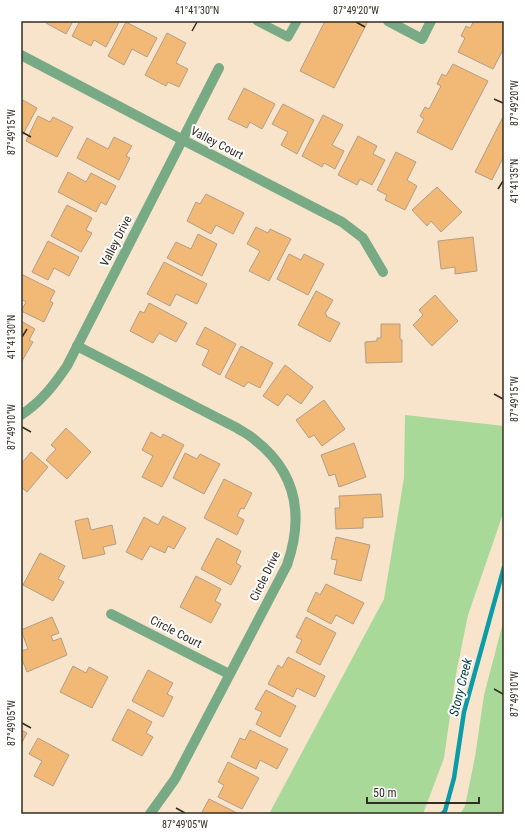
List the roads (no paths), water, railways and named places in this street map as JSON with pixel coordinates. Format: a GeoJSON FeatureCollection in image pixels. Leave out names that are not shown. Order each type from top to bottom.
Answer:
{"type":"FeatureCollection","features":[{"type":"Feature","properties":{"kind":"street"},"geometry":{"type":"LineString","coordinates":[[388,21],[422,39],[431,21]]}},
{"type":"Feature","properties":{"kind":"street","name":"Valley Court"},"geometry":{"type":"LineString","coordinates":[[21,55],[342,222],[363,238],[383,272]]}},
{"type":"Feature","properties":{"kind":"street","name":"Valley Drive"},"geometry":{"type":"LineString","coordinates":[[21,415],[39,401],[51,389],[67,366],[219,68]]}},
{"type":"Feature","properties":{"kind":"street","name":"Circle Drive"},"geometry":{"type":"LineString","coordinates":[[77,346],[237,428],[254,439],[268,451],[280,466],[288,481],[294,498],[296,514],[295,530],[292,551],[287,565],[175,779],[150,814]]}},
{"type":"Feature","properties":{"kind":"street","name":"Circle Court"},"geometry":{"type":"LineString","coordinates":[[111,614],[229,674]]}},
{"type":"Feature","properties":{"kind":"lane"},"geometry":{"type":"LineString","coordinates":[[257,21],[288,37],[297,21]]}},
{"type":"Feature","properties":{"kind":"waterway","name":"Stony Creek"},"geometry":{"type":"LineString","coordinates":[[442,814],[445,811],[454,778],[464,712],[504,567]]}}]}
